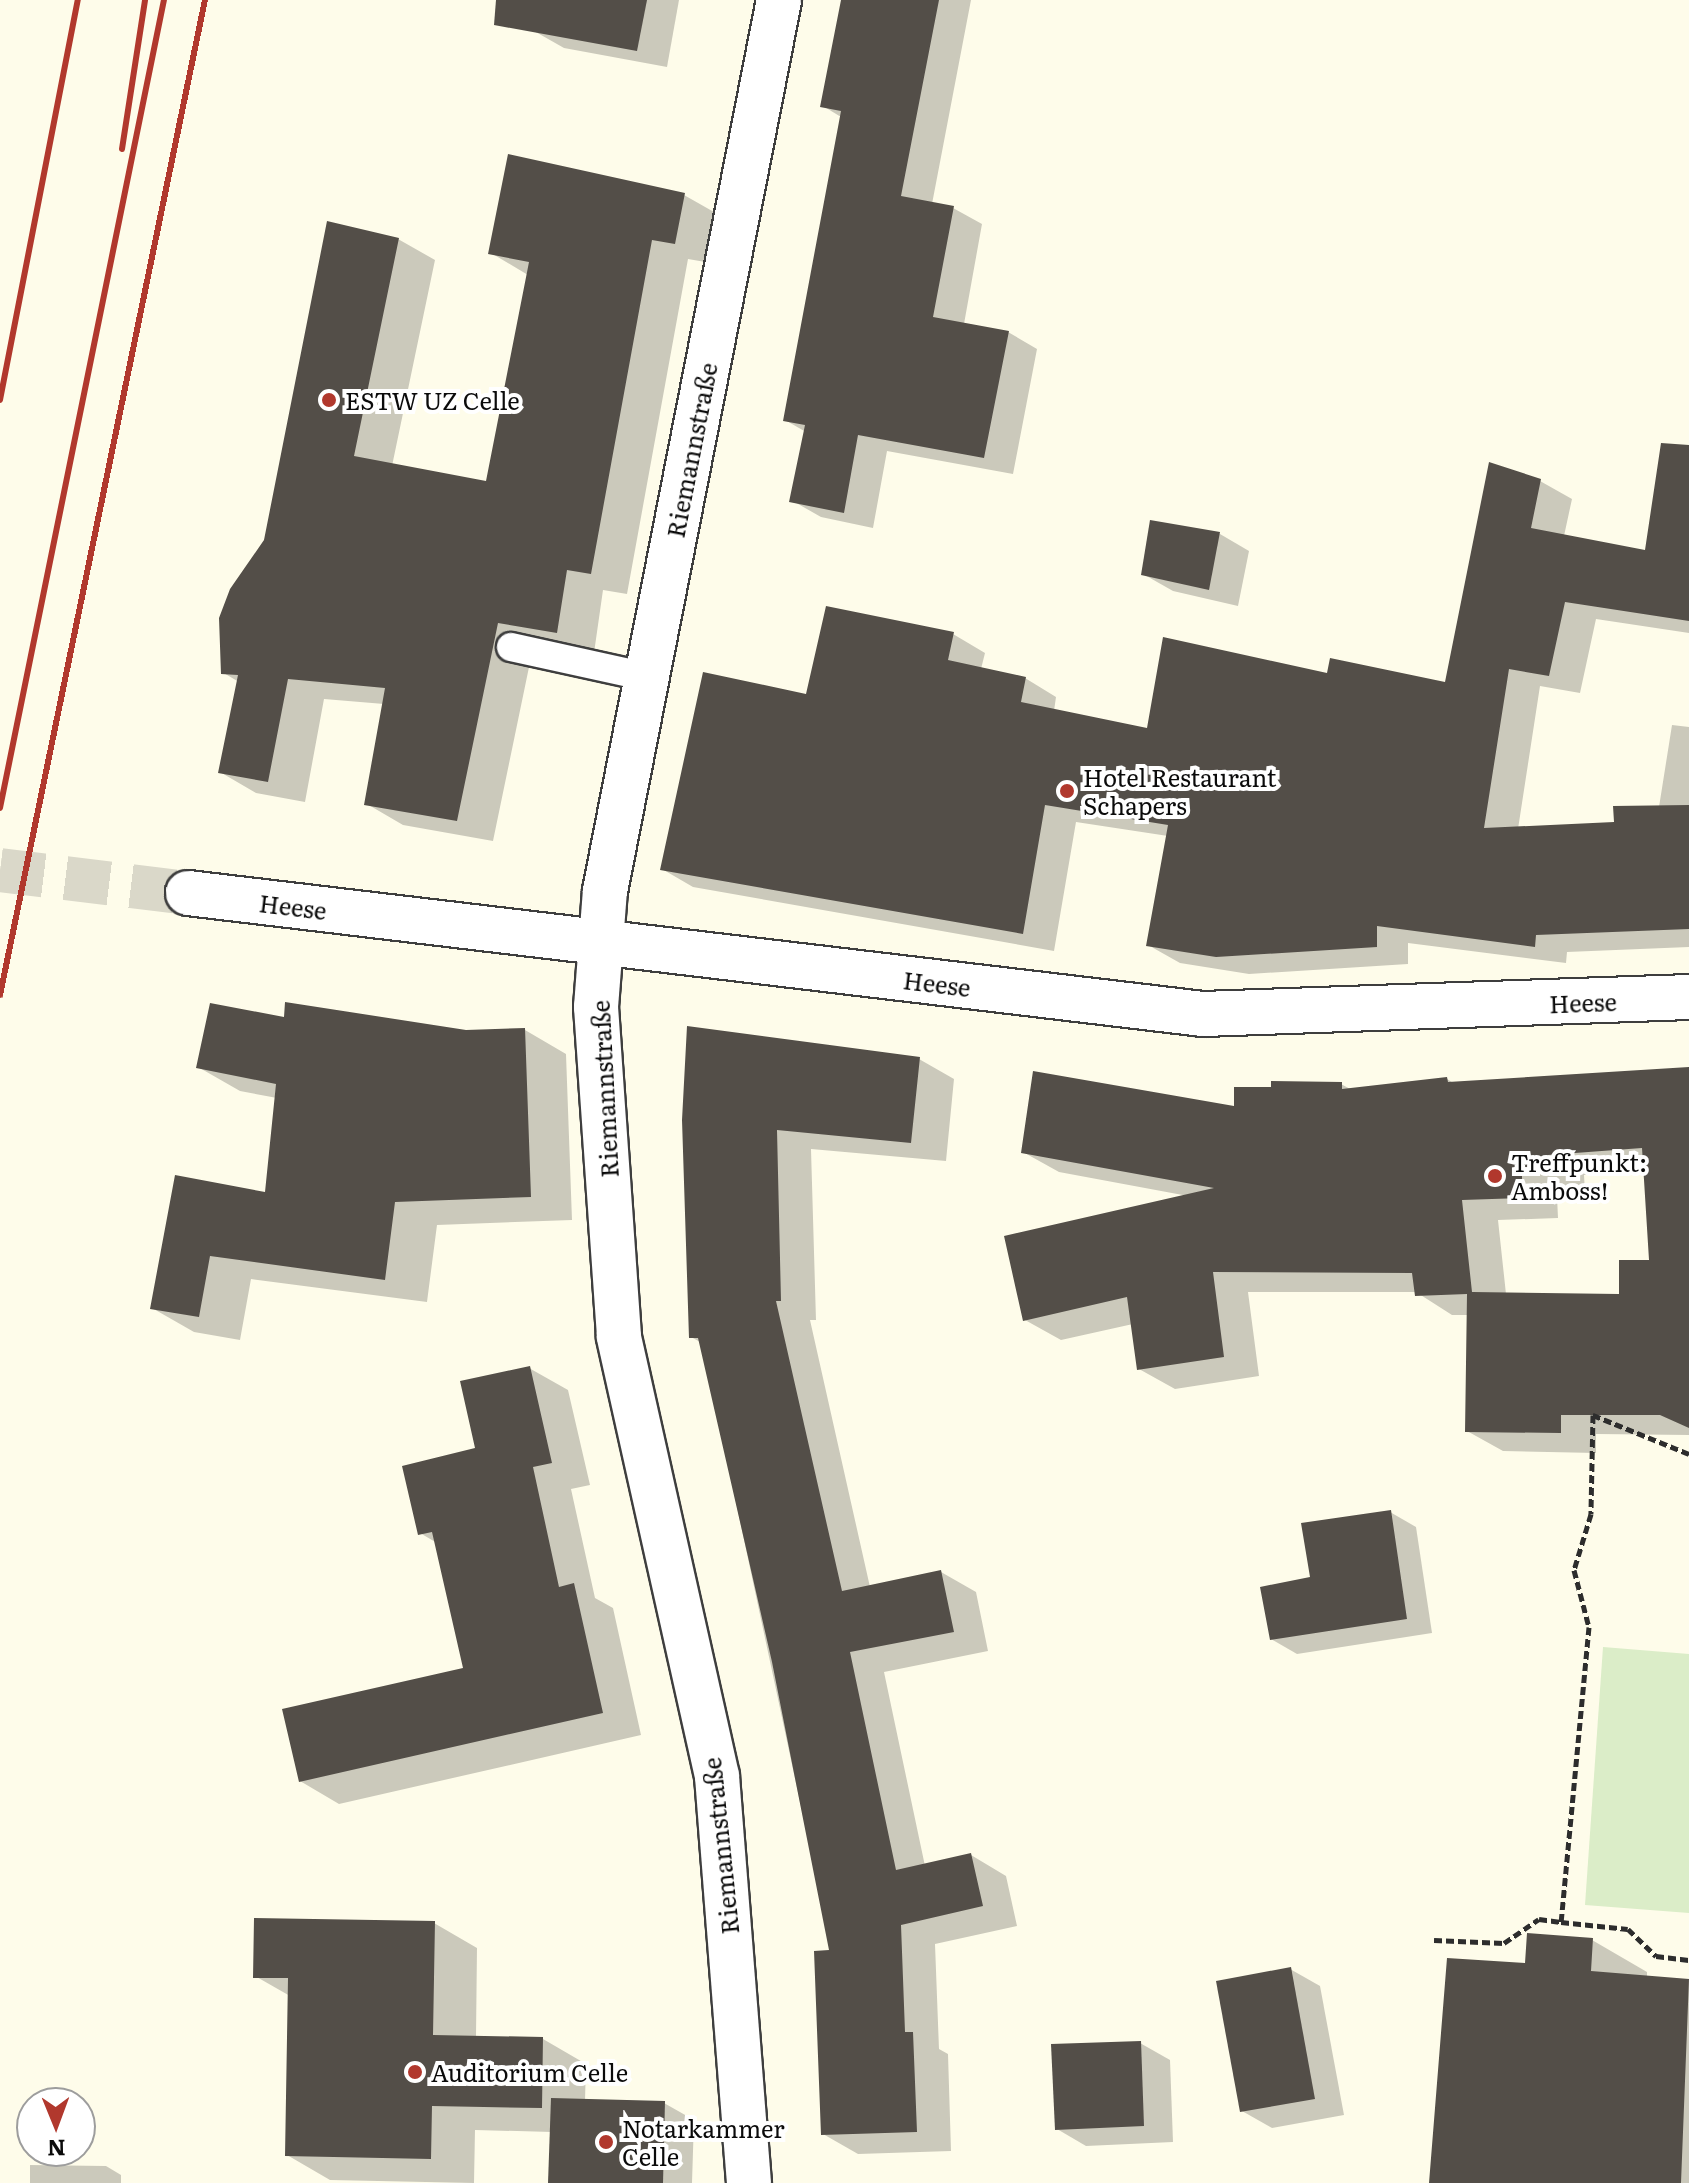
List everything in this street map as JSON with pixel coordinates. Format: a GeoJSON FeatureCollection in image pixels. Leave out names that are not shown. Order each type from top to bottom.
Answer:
{"type":"FeatureCollection","features":[{"type":"Feature","properties":{"kind":"street","name":"Riemannstraße"},"geometry":{"type":"LineString","coordinates":[[749,2183],[717,1776],[619,1336],[596,1007],[605,891],[779,0]]}},
{"type":"Feature","properties":{"kind":"street","name":"Heese"},"geometry":{"type":"LineString","coordinates":[[188,893],[1203,1014],[1689,997]]}},
{"type":"Feature","properties":{"kind":"lane"},"geometry":{"type":"LineString","coordinates":[[511,647],[647,677]]}},
{"type":"Feature","properties":{"kind":"path"},"geometry":{"type":"LineString","coordinates":[[1561,1922],[1589,1627],[1574,1570],[1591,1514],[1593,1415],[1689,1454]]}},
{"type":"Feature","properties":{"kind":"path"},"geometry":{"type":"LineString","coordinates":[[1434,1940],[1504,1943],[1539,1919],[1628,1929],[1656,1956],[1689,1960]]}},
{"type":"Feature","properties":{"kind":"green space"},"geometry":{"type":"Polygon","coordinates":[[[1603,1647],[1689,1654],[1689,1913],[1585,1905],[1603,1647]]]}},
{"type":"Feature","properties":{"kind":"building"},"geometry":{"type":"Polygon","coordinates":[[[496,0],[647,0],[637,51],[494,25],[496,0]]]}},
{"type":"Feature","properties":{"kind":"building"},"geometry":{"type":"Polygon","coordinates":[[[841,0],[939,0],[901,196],[954,206],[933,317],[1009,331],[984,458],[858,435],[844,513],[789,502],[805,425],[783,421],[841,111],[820,107],[841,0]]]}},
{"type":"Feature","properties":{"kind":"building"},"geometry":{"type":"Polygon","coordinates":[[[508,154],[685,193],[675,244],[652,240],[591,574],[567,570],[557,633],[498,623],[457,821],[364,805],[385,688],[288,679],[268,782],[218,773],[238,675],[221,674],[219,618],[230,589],[264,540],[327,221],[399,238],[354,456],[486,481],[529,262],[488,254],[508,154]]]}},
{"type":"Feature","properties":{"kind":"building"},"geometry":{"type":"Polygon","coordinates":[[[1661,443],[1689,445],[1689,621],[1565,602],[1549,676],[1509,669],[1484,828],[1614,822],[1613,806],[1689,805],[1689,929],[1536,935],[1535,947],[1377,926],[1377,947],[1216,957],[1146,946],[1168,825],[1045,805],[1023,934],[660,870],[703,672],[806,694],[826,606],[954,632],[948,660],[1026,677],[1021,702],[1147,728],[1163,637],[1327,673],[1330,658],[1445,682],[1489,462],[1541,479],[1531,528],[1645,550],[1661,443]]]}},
{"type":"Feature","properties":{"kind":"building"},"geometry":{"type":"Polygon","coordinates":[[[1150,520],[1220,532],[1209,590],[1141,575],[1150,520]]]}},
{"type":"Feature","properties":{"kind":"building"},"geometry":{"type":"Polygon","coordinates":[[[285,1002],[466,1030],[525,1028],[531,1197],[395,1202],[385,1280],[210,1256],[199,1317],[150,1309],[175,1175],[265,1192],[276,1084],[196,1068],[210,1003],[284,1017],[285,1002]]]}},
{"type":"Feature","properties":{"kind":"building"},"geometry":{"type":"Polygon","coordinates":[[[687,1026],[920,1057],[911,1143],[777,1130],[781,1301],[776,1301],[842,1591],[941,1570],[954,1632],[850,1652],[896,1870],[971,1853],[983,1906],[901,1925],[905,2032],[913,2032],[917,2132],[821,2135],[814,1951],[829,1950],[772,1662],[698,1338],[689,1338],[682,1120],[687,1026]]]}},
{"type":"Feature","properties":{"kind":"building"},"geometry":{"type":"Polygon","coordinates":[[[1689,1067],[1689,1428],[1660,1415],[1561,1415],[1561,1433],[1465,1432],[1467,1294],[1415,1296],[1412,1273],[1213,1272],[1224,1357],[1137,1370],[1127,1297],[1023,1321],[1004,1236],[1214,1188],[1021,1153],[1033,1071],[1234,1106],[1234,1087],[1271,1087],[1271,1081],[1342,1082],[1342,1089],[1447,1077],[1448,1082],[1689,1067]],[[1642,1148],[1548,1155],[1550,1172],[1522,1176],[1522,1198],[1462,1200],[1472,1292],[1619,1294],[1619,1260],[1649,1260],[1642,1148]]]}},
{"type":"Feature","properties":{"kind":"building"},"geometry":{"type":"Polygon","coordinates":[[[530,1366],[552,1463],[533,1467],[559,1587],[574,1583],[603,1713],[299,1782],[282,1709],[463,1668],[432,1532],[418,1535],[402,1466],[475,1448],[460,1381],[530,1366]]]}},
{"type":"Feature","properties":{"kind":"building"},"geometry":{"type":"Polygon","coordinates":[[[1391,1510],[1407,1619],[1270,1640],[1260,1587],[1310,1577],[1301,1523],[1391,1510]]]}},
{"type":"Feature","properties":{"kind":"building","name":"Auditorium Celle"},"geometry":{"type":"Polygon","coordinates":[[[254,1918],[435,1921],[433,2035],[543,2037],[542,2108],[432,2106],[431,2159],[285,2156],[288,1978],[253,1978],[254,1918]]]}},
{"type":"Feature","properties":{"kind":"building"},"geometry":{"type":"Polygon","coordinates":[[[1527,1933],[1593,1938],[1591,1971],[1689,1979],[1681,2183],[1429,2183],[1447,1958],[1525,1963],[1527,1933]]]}},
{"type":"Feature","properties":{"kind":"building"},"geometry":{"type":"Polygon","coordinates":[[[1291,1967],[1315,2099],[1240,2112],[1216,1981],[1291,1967]]]}},
{"type":"Feature","properties":{"kind":"building"},"geometry":{"type":"Polygon","coordinates":[[[1141,2041],[1144,2126],[1055,2130],[1051,2044],[1141,2041]]]}},
{"type":"Feature","properties":{"kind":"building","name":"Notarkammer Celle"},"geometry":{"type":"Polygon","coordinates":[[[551,2098],[665,2101],[663,2183],[548,2183],[551,2098]]]}},
{"type":"Feature","properties":{"kind":"tunnel"},"geometry":{"type":"LineString","coordinates":[[0,870],[188,893]]}},
{"type":"Feature","properties":{"kind":"railway"},"geometry":{"type":"LineString","coordinates":[[0,400],[78,0]]}},
{"type":"Feature","properties":{"kind":"railway"},"geometry":{"type":"LineString","coordinates":[[122,149],[145,0]]}},
{"type":"Feature","properties":{"kind":"railway"},"geometry":{"type":"LineString","coordinates":[[0,808],[164,0]]}},
{"type":"Feature","properties":{"kind":"railway"},"geometry":{"type":"LineString","coordinates":[[0,995],[205,0]]}},
{"type":"Feature","properties":{"kind":"place","name":"ESTW UZ Celle"},"geometry":{"type":"Point","coordinates":[329,400]}},
{"type":"Feature","properties":{"kind":"place","name":"Hotel Restaurant Schapers"},"geometry":{"type":"Point","coordinates":[1067,791]}},
{"type":"Feature","properties":{"kind":"place","name":"Treffpunkt: Amboss!"},"geometry":{"type":"Point","coordinates":[1495,1176]}},
{"type":"Feature","properties":{"kind":"place","name":"Auditorium Celle"},"geometry":{"type":"Point","coordinates":[415,2072]}},
{"type":"Feature","properties":{"kind":"place","name":"Notarkammer Celle"},"geometry":{"type":"Point","coordinates":[606,2142]}}]}
